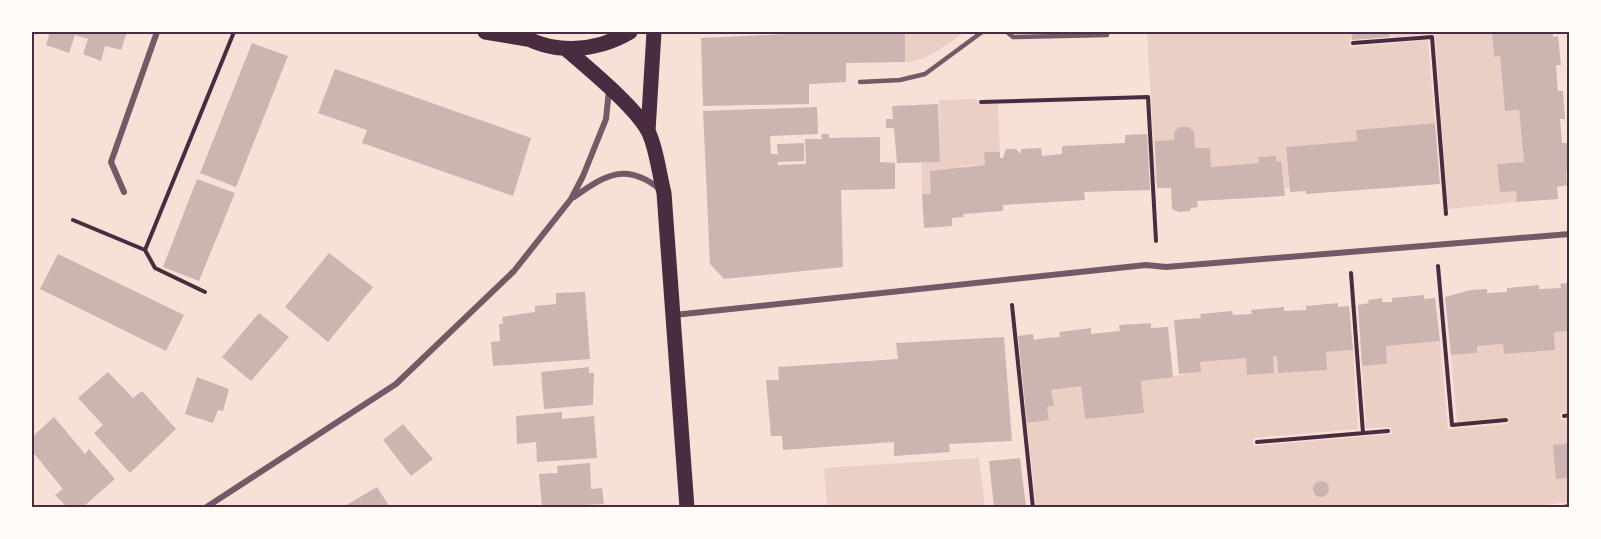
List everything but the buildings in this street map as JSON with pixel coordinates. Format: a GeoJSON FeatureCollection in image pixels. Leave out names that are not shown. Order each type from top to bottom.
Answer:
{"type":"FeatureCollection","features":[{"type":"Feature","properties":{"kind":"main road"},"geometry":{"type":"LineString","coordinates":[[485,32],[521,35],[566,49],[591,48],[630,32]]}},
{"type":"Feature","properties":{"kind":"main road"},"geometry":{"type":"LineString","coordinates":[[654,32],[648,131],[664,193],[687,507]]}},
{"type":"Feature","properties":{"kind":"main road"},"geometry":{"type":"LineString","coordinates":[[566,49],[609,88],[648,131]]}},
{"type":"Feature","properties":{"kind":"street"},"geometry":{"type":"LineString","coordinates":[[124,192],[111,162],[157,32]]}},
{"type":"Feature","properties":{"kind":"street"},"geometry":{"type":"LineString","coordinates":[[206,507],[396,384],[514,271],[571,199],[606,119],[609,88]]}},
{"type":"Feature","properties":{"kind":"street"},"geometry":{"type":"LineString","coordinates":[[571,199],[598,180],[614,174],[628,174],[647,179],[664,193]]}},
{"type":"Feature","properties":{"kind":"street"},"geometry":{"type":"LineString","coordinates":[[674,315],[1146,264],[1166,267],[1569,234]]}},
{"type":"Feature","properties":{"kind":"lane"},"geometry":{"type":"LineString","coordinates":[[860,82],[900,80],[925,74],[982,32]]}},
{"type":"Feature","properties":{"kind":"lane"},"geometry":{"type":"LineString","coordinates":[[1007,32],[1013,37],[1107,35]]}},
{"type":"Feature","properties":{"kind":"path"},"geometry":{"type":"LineString","coordinates":[[145,250],[234,32]]}},
{"type":"Feature","properties":{"kind":"path"},"geometry":{"type":"LineString","coordinates":[[1353,43],[1432,37],[1446,214]]}},
{"type":"Feature","properties":{"kind":"path"},"geometry":{"type":"LineString","coordinates":[[981,102],[1148,97],[1156,241]]}},
{"type":"Feature","properties":{"kind":"path"},"geometry":{"type":"LineString","coordinates":[[73,220],[145,250],[155,268],[205,292]]}},
{"type":"Feature","properties":{"kind":"path"},"geometry":{"type":"LineString","coordinates":[[1438,266],[1452,425],[1506,420]]}},
{"type":"Feature","properties":{"kind":"path"},"geometry":{"type":"LineString","coordinates":[[1351,273],[1363,433]]}},
{"type":"Feature","properties":{"kind":"path"},"geometry":{"type":"LineString","coordinates":[[1012,305],[1033,507]]}},
{"type":"Feature","properties":{"kind":"path"},"geometry":{"type":"LineString","coordinates":[[1257,442],[1388,431]]}},
{"type":"Feature","properties":{"kind":"path"},"geometry":{"type":"LineString","coordinates":[[1556,507],[1569,506]]}},
{"type":"Feature","properties":{"kind":"shaded area"},"geometry":{"type":"Polygon","coordinates":[[[890,32],[964,32],[929,56],[905,62],[905,34],[890,34],[890,32]]]}},
{"type":"Feature","properties":{"kind":"shaded area"},"geometry":{"type":"Polygon","coordinates":[[[1147,32],[1351,32],[1350,47],[1428,40],[1435,123],[1357,130],[1357,141],[1286,147],[1289,188],[1284,188],[1281,162],[1276,162],[1276,156],[1258,157],[1259,163],[1211,167],[1210,148],[1195,148],[1194,132],[1188,127],[1179,127],[1156,185],[1147,32]]]}},
{"type":"Feature","properties":{"kind":"shaded area"},"geometry":{"type":"Polygon","coordinates":[[[1389,32],[1492,32],[1494,56],[1500,56],[1505,111],[1519,110],[1524,162],[1497,164],[1500,191],[1516,191],[1517,202],[1448,209],[1435,34],[1389,37],[1389,32]]]}},
{"type":"Feature","properties":{"kind":"shaded area"},"geometry":{"type":"Polygon","coordinates":[[[977,99],[978,104],[998,104],[1000,152],[984,152],[985,165],[961,166],[961,170],[931,194],[922,194],[921,162],[940,161],[939,100],[977,99]]]}},
{"type":"Feature","properties":{"kind":"shaded area"},"geometry":{"type":"Polygon","coordinates":[[[1569,331],[1569,412],[1560,413],[1561,420],[1569,419],[1569,502],[1519,508],[1036,507],[1027,423],[1048,420],[1047,407],[1054,406],[1051,390],[1081,386],[1085,419],[1144,413],[1141,381],[1200,372],[1200,362],[1246,358],[1248,375],[1274,373],[1273,356],[1277,356],[1278,373],[1326,369],[1326,352],[1353,350],[1358,429],[1253,438],[1253,446],[1392,434],[1391,427],[1366,428],[1362,366],[1387,364],[1386,346],[1440,341],[1448,429],[1508,424],[1508,417],[1457,422],[1451,355],[1477,353],[1477,346],[1503,344],[1504,354],[1555,350],[1554,332],[1569,331]]]}},
{"type":"Feature","properties":{"kind":"shaded area"},"geometry":{"type":"Polygon","coordinates":[[[979,458],[985,507],[827,507],[824,468],[979,458]]]}}]}
